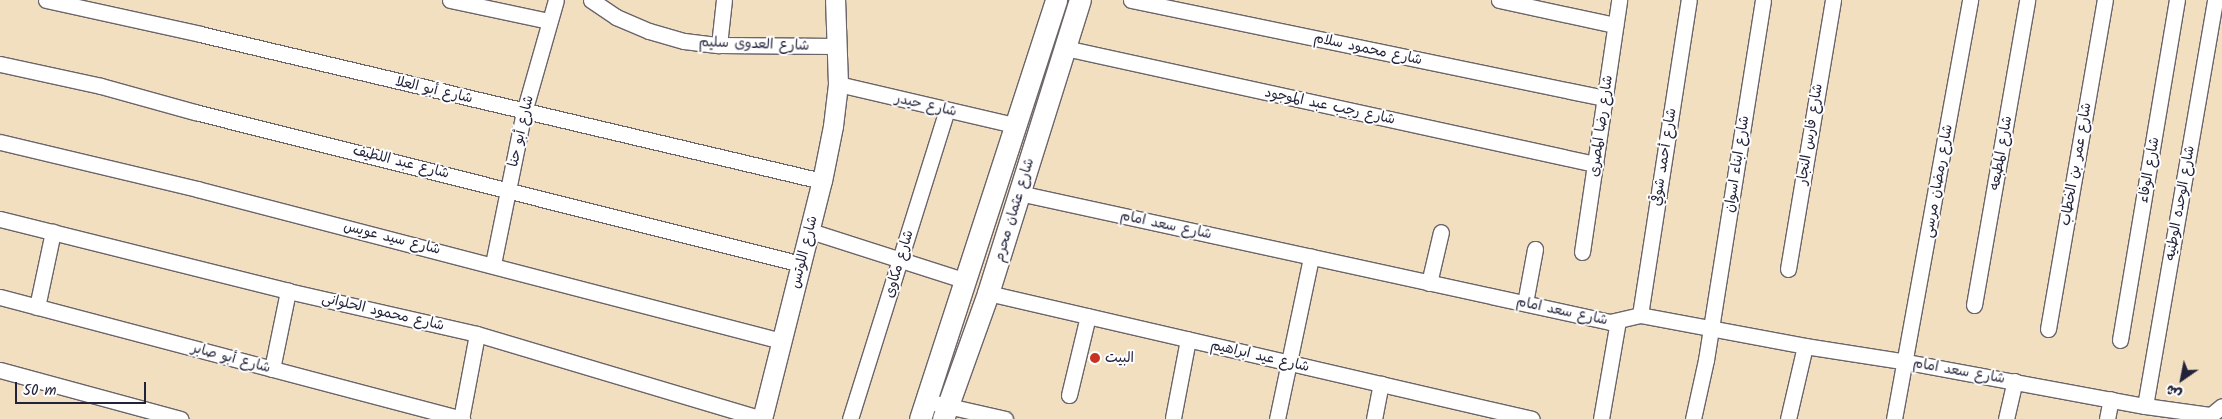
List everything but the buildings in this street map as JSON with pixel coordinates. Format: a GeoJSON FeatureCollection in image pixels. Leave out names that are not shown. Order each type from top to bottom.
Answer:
{"type":"FeatureCollection","features":[{"type":"Feature","properties":{"kind":"main road","name":"شارع عثمان محرم"},"geometry":{"type":"LineString","coordinates":[[923,410],[1056,0]]}},
{"type":"Feature","properties":{"kind":"main road","name":"شارع عثمان محرم"},"geometry":{"type":"LineString","coordinates":[[946,413],[988,293],[1080,0]]}},
{"type":"Feature","properties":{"kind":"street","name":"شارع أبو العلا"},"geometry":{"type":"LineString","coordinates":[[46,0],[200,34],[822,181]]}},
{"type":"Feature","properties":{"kind":"street"},"geometry":{"type":"LineString","coordinates":[[450,0],[548,21]]}},
{"type":"Feature","properties":{"kind":"street","name":"شارع أبو حنا"},"geometry":{"type":"LineString","coordinates":[[493,264],[524,112],[548,21],[556,0]]}},
{"type":"Feature","properties":{"kind":"street","name":"شارع العدوى سليم"},"geometry":{"type":"LineString","coordinates":[[591,0],[616,16],[649,31],[684,41],[719,45],[836,46]]}},
{"type":"Feature","properties":{"kind":"street"},"geometry":{"type":"LineString","coordinates":[[719,45],[724,0]]}},
{"type":"Feature","properties":{"kind":"street","name":"شارع اللوتس"},"geometry":{"type":"LineString","coordinates":[[762,419],[810,231],[833,126],[838,84],[835,0]]}},
{"type":"Feature","properties":{"kind":"street","name":"شارع محمود سلام"},"geometry":{"type":"LineString","coordinates":[[1132,0],[1604,98]]}},
{"type":"Feature","properties":{"kind":"street"},"geometry":{"type":"LineString","coordinates":[[1499,0],[1615,25]]}},
{"type":"Feature","properties":{"kind":"street","name":"شارع رضا المصرى"},"geometry":{"type":"LineString","coordinates":[[1582,252],[1619,0]]}},
{"type":"Feature","properties":{"kind":"street","name":"شارع أحمد شوقي"},"geometry":{"type":"LineString","coordinates":[[1640,315],[1689,0]]}},
{"type":"Feature","properties":{"kind":"street","name":"شارع ابناء اسوان"},"geometry":{"type":"LineString","coordinates":[[1693,419],[1710,329],[1763,0]]}},
{"type":"Feature","properties":{"kind":"street","name":"شارع فارس النجار"},"geometry":{"type":"LineString","coordinates":[[1788,269],[1832,0]]}},
{"type":"Feature","properties":{"kind":"street","name":"شارع رمضان مرسى"},"geometry":{"type":"LineString","coordinates":[[1894,419],[1907,362],[1970,0]]}},
{"type":"Feature","properties":{"kind":"street","name":"شارع المطبعه"},"geometry":{"type":"LineString","coordinates":[[1974,305],[2027,0]]}},
{"type":"Feature","properties":{"kind":"street","name":"شارع عمر بن الخطاب"},"geometry":{"type":"LineString","coordinates":[[2048,329],[2105,0]]}},
{"type":"Feature","properties":{"kind":"street","name":"شارع الوفاء"},"geometry":{"type":"LineString","coordinates":[[2120,340],[2177,0]]}},
{"type":"Feature","properties":{"kind":"street","name":"شارع الوحده الوطنيه"},"geometry":{"type":"LineString","coordinates":[[2145,406],[2215,0]]}},
{"type":"Feature","properties":{"kind":"street","name":"شارع رجب عبد الموجود"},"geometry":{"type":"LineString","coordinates":[[1064,48],[1595,164]]}},
{"type":"Feature","properties":{"kind":"street","name":"شارع عبد اللطيف"},"geometry":{"type":"LineString","coordinates":[[0,64],[101,86],[196,112],[801,264]]}},
{"type":"Feature","properties":{"kind":"street","name":"شارع حيدر"},"geometry":{"type":"LineString","coordinates":[[838,84],[1014,125]]}},
{"type":"Feature","properties":{"kind":"street","name":"شارع مكاوى"},"geometry":{"type":"LineString","coordinates":[[850,419],[947,110]]}},
{"type":"Feature","properties":{"kind":"street","name":"شارع سيد عويس"},"geometry":{"type":"LineString","coordinates":[[0,142],[198,189],[493,264],[782,341]]}},
{"type":"Feature","properties":{"kind":"street","name":"شارع سعد امام"},"geometry":{"type":"LineString","coordinates":[[1019,193],[1610,322],[1618,321],[1626,316],[1640,315],[1805,346],[2015,381],[2145,406],[2210,415],[2220,408]]}},
{"type":"Feature","properties":{"kind":"street","name":"شارع محمود الحلوانى"},"geometry":{"type":"LineString","coordinates":[[0,219],[288,291],[477,334],[762,419]]}},
{"type":"Feature","properties":{"kind":"street"},"geometry":{"type":"LineString","coordinates":[[810,231],[964,280]]}},
{"type":"Feature","properties":{"kind":"street"},"geometry":{"type":"LineString","coordinates":[[37,307],[53,232]]}},
{"type":"Feature","properties":{"kind":"street"},"geometry":{"type":"LineString","coordinates":[[1429,283],[1441,232]]}},
{"type":"Feature","properties":{"kind":"street"},"geometry":{"type":"LineString","coordinates":[[1525,303],[1535,249]]}},
{"type":"Feature","properties":{"kind":"street"},"geometry":{"type":"LineString","coordinates":[[1277,419],[1311,257]]}},
{"type":"Feature","properties":{"kind":"street"},"geometry":{"type":"LineString","coordinates":[[272,369],[288,291]]}},
{"type":"Feature","properties":{"kind":"street","name":"شارع عيد ابراهيم"},"geometry":{"type":"LineString","coordinates":[[988,293],[1381,384],[1477,413],[1532,419]]}},
{"type":"Feature","properties":{"kind":"street","name":"شارع أبو صابر"},"geometry":{"type":"LineString","coordinates":[[0,297],[461,419]]}},
{"type":"Feature","properties":{"kind":"street"},"geometry":{"type":"LineString","coordinates":[[1069,395],[1088,316]]}},
{"type":"Feature","properties":{"kind":"street"},"geometry":{"type":"LineString","coordinates":[[1601,419],[1618,321]]}},
{"type":"Feature","properties":{"kind":"street"},"geometry":{"type":"LineString","coordinates":[[461,419],[477,334]]}},
{"type":"Feature","properties":{"kind":"street"},"geometry":{"type":"LineString","coordinates":[[1173,418],[1188,339]]}},
{"type":"Feature","properties":{"kind":"street"},"geometry":{"type":"LineString","coordinates":[[1788,419],[1805,346]]}},
{"type":"Feature","properties":{"kind":"street"},"geometry":{"type":"LineString","coordinates":[[0,370],[180,419]]}},
{"type":"Feature","properties":{"kind":"street"},"geometry":{"type":"LineString","coordinates":[[2006,419],[2015,381]]}},
{"type":"Feature","properties":{"kind":"street"},"geometry":{"type":"LineString","coordinates":[[1374,419],[1381,384]]}},
{"type":"Feature","properties":{"kind":"street"},"geometry":{"type":"LineString","coordinates":[[2107,419],[2111,400]]}},
{"type":"Feature","properties":{"kind":"street"},"geometry":{"type":"LineString","coordinates":[[923,410],[1005,419]]}},
{"type":"Feature","properties":{"kind":"place","name":"البيت"},"geometry":{"type":"Point","coordinates":[1095,358]}}]}
